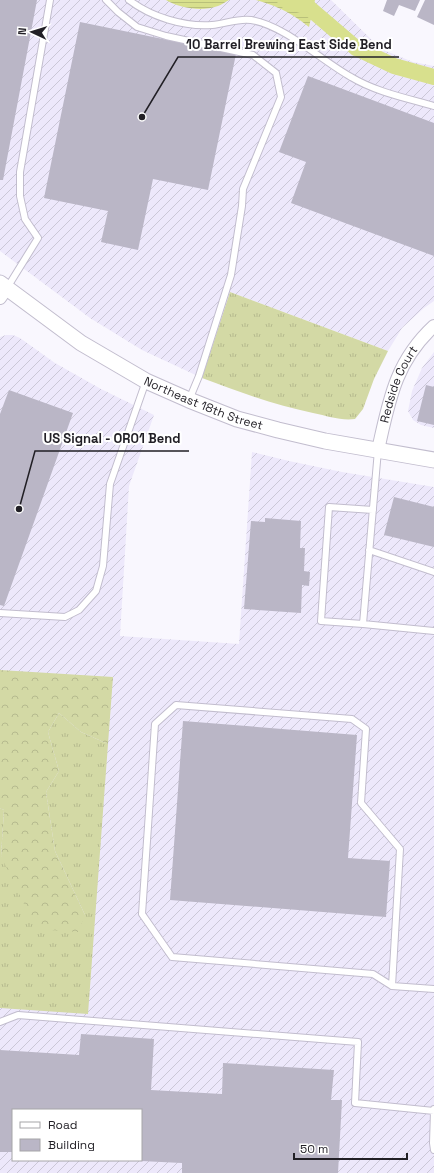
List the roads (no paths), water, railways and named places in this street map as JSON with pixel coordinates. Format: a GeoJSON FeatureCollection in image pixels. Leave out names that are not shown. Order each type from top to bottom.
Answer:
{"type":"FeatureCollection","features":[{"type":"Feature","properties":{"kind":"street","name":"Northeast 18th Street"},"geometry":{"type":"LineString","coordinates":[[2,290],[81,343],[146,381],[237,419],[325,441],[434,460]]}},
{"type":"Feature","properties":{"kind":"street","name":"Redside Court"},"geometry":{"type":"LineString","coordinates":[[378,450],[389,399],[404,363],[425,334],[434,326]]}},
{"type":"Feature","properties":{"kind":"lane"},"geometry":{"type":"LineString","coordinates":[[2,290],[38,238],[25,219],[20,196],[20,172],[50,0]]}},
{"type":"Feature","properties":{"kind":"lane"},"geometry":{"type":"LineString","coordinates":[[106,0],[118,12],[138,27],[166,36],[253,55],[276,73],[281,97],[243,189],[242,206],[231,274],[199,376],[189,400]]}},
{"type":"Feature","properties":{"kind":"lane"},"geometry":{"type":"LineString","coordinates":[[129,0],[149,12],[170,20],[191,24],[211,25],[251,20],[270,26],[297,41],[352,78],[373,88],[434,106]]}},
{"type":"Feature","properties":{"kind":"lane"},"geometry":{"type":"LineString","coordinates":[[0,613],[65,617],[79,610],[96,591],[103,566],[110,484],[146,381]]}},
{"type":"Feature","properties":{"kind":"lane"},"geometry":{"type":"LineString","coordinates":[[363,624],[378,450]]}},
{"type":"Feature","properties":{"kind":"lane"},"geometry":{"type":"LineString","coordinates":[[373,510],[329,507],[321,621],[434,630]]}},
{"type":"Feature","properties":{"kind":"lane"},"geometry":{"type":"LineString","coordinates":[[369,550],[434,572]]}},
{"type":"Feature","properties":{"kind":"lane"},"geometry":{"type":"LineString","coordinates":[[392,986],[400,849],[361,803],[366,730],[352,719],[176,705],[155,724],[142,914],[172,957],[372,974],[392,986],[434,989]]}},
{"type":"Feature","properties":{"kind":"lane"},"geometry":{"type":"LineString","coordinates":[[0,1022],[18,1014],[358,1042],[355,1103],[434,1110],[434,1150]]}},
{"type":"Feature","properties":{"kind":"waterway"},"geometry":{"type":"LineString","coordinates":[[285,0],[308,7],[356,48],[394,66],[434,77]]}},
{"type":"Feature","properties":{"kind":"place","name":"10 Barrel Brewing East Side Bend"},"geometry":{"type":"Point","coordinates":[142,117]}},
{"type":"Feature","properties":{"kind":"place","name":"US Signal - OR01 Bend"},"geometry":{"type":"Point","coordinates":[19,509]}}]}
